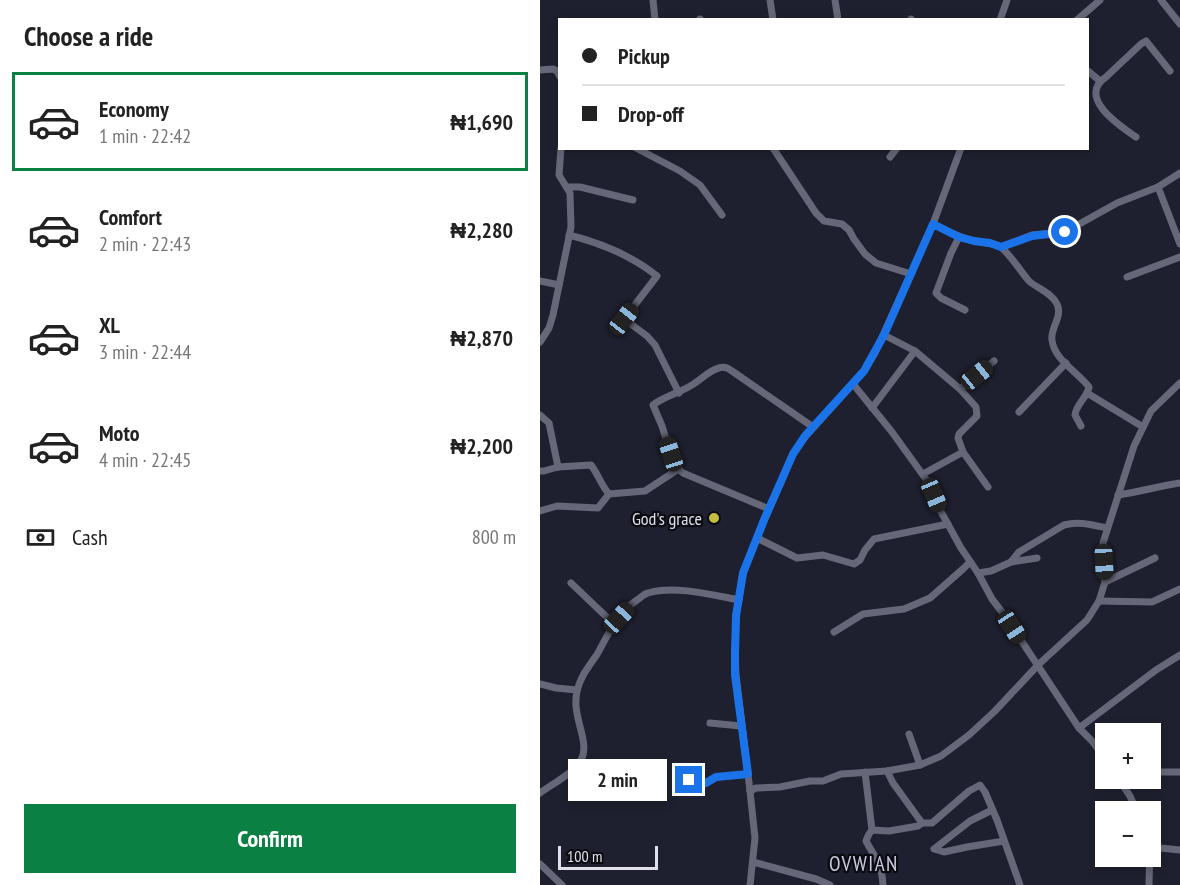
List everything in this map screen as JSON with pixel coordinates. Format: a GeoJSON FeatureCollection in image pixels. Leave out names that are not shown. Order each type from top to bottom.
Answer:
{"type":"FeatureCollection","features":[{"type":"Feature","properties":{"kind":"street"},"geometry":{"type":"LineString","coordinates":[[653,0],[655,18]]}},
{"type":"Feature","properties":{"kind":"street"},"geometry":{"type":"LineString","coordinates":[[770,0],[772,18]]}},
{"type":"Feature","properties":{"kind":"street"},"geometry":{"type":"LineString","coordinates":[[835,0],[838,18]]}},
{"type":"Feature","properties":{"kind":"street"},"geometry":{"type":"LineString","coordinates":[[1001,18],[1007,0]]}},
{"type":"Feature","properties":{"kind":"street"},"geometry":{"type":"LineString","coordinates":[[1079,18],[1100,0]]}},
{"type":"Feature","properties":{"kind":"street"},"geometry":{"type":"LineString","coordinates":[[1161,0],[1180,24]]}},
{"type":"Feature","properties":{"kind":"street"},"geometry":{"type":"LineString","coordinates":[[1136,137],[1116,124],[1096,100],[1095,93],[1100,81],[1146,41],[1170,71]]}},
{"type":"Feature","properties":{"kind":"street"},"geometry":{"type":"LineString","coordinates":[[540,70],[553,69],[558,72]]}},
{"type":"Feature","properties":{"kind":"street"},"geometry":{"type":"LineString","coordinates":[[1089,72],[1100,81]]}},
{"type":"Feature","properties":{"kind":"street"},"geometry":{"type":"LineString","coordinates":[[540,342],[549,328],[571,227],[570,193],[559,175],[561,150]]}},
{"type":"Feature","properties":{"kind":"street"},"geometry":{"type":"LineString","coordinates":[[640,150],[700,184],[722,215]]}},
{"type":"Feature","properties":{"kind":"street"},"geometry":{"type":"LineString","coordinates":[[774,150],[816,213],[824,221],[842,224],[849,230],[865,254],[876,263],[911,274]]}},
{"type":"Feature","properties":{"kind":"street"},"geometry":{"type":"LineString","coordinates":[[890,157],[895,150]]}},
{"type":"Feature","properties":{"kind":"street"},"geometry":{"type":"LineString","coordinates":[[750,885],[755,838],[735,675],[734,636],[743,573],[793,454],[805,436],[864,371],[884,335],[933,224],[960,150]]}},
{"type":"Feature","properties":{"kind":"street"},"geometry":{"type":"LineString","coordinates":[[1001,247],[1032,236],[1065,232],[1117,203],[1158,187],[1180,173]]}},
{"type":"Feature","properties":{"kind":"street"},"geometry":{"type":"LineString","coordinates":[[567,187],[580,187],[633,200]]}},
{"type":"Feature","properties":{"kind":"street"},"geometry":{"type":"LineString","coordinates":[[1158,187],[1180,244]]}},
{"type":"Feature","properties":{"kind":"street"},"geometry":{"type":"LineString","coordinates":[[933,224],[959,237],[1001,247],[1030,282],[1046,292],[1057,303],[1059,309],[1052,342],[1058,355],[1089,387],[1088,393],[1076,409],[1075,415],[1082,426]]}},
{"type":"Feature","properties":{"kind":"street"},"geometry":{"type":"LineString","coordinates":[[569,235],[595,242],[643,264],[657,276],[624,319],[655,345],[679,393]]}},
{"type":"Feature","properties":{"kind":"street"},"geometry":{"type":"LineString","coordinates":[[959,237],[936,293],[965,310]]}},
{"type":"Feature","properties":{"kind":"street"},"geometry":{"type":"LineString","coordinates":[[1127,277],[1180,257]]}},
{"type":"Feature","properties":{"kind":"street"},"geometry":{"type":"LineString","coordinates":[[540,281],[559,285]]}},
{"type":"Feature","properties":{"kind":"street"},"geometry":{"type":"LineString","coordinates":[[884,335],[915,351],[960,389],[976,407],[977,416],[958,434],[958,438],[963,452],[988,488]]}},
{"type":"Feature","properties":{"kind":"street"},"geometry":{"type":"LineString","coordinates":[[872,408],[915,351]]}},
{"type":"Feature","properties":{"kind":"street"},"geometry":{"type":"LineString","coordinates":[[960,389],[994,361]]}},
{"type":"Feature","properties":{"kind":"street"},"geometry":{"type":"LineString","coordinates":[[1019,412],[1066,363]]}},
{"type":"Feature","properties":{"kind":"street"},"geometry":{"type":"LineString","coordinates":[[769,509],[677,470],[653,405],[679,393],[716,369],[725,367],[813,427]]}},
{"type":"Feature","properties":{"kind":"street"},"geometry":{"type":"LineString","coordinates":[[750,791],[756,788],[780,787],[824,780],[841,774],[887,771],[920,765],[941,756],[969,735],[1002,704],[1038,665],[1087,620],[1099,601],[1105,582],[1103,543],[1134,446],[1151,411],[1180,383]]}},
{"type":"Feature","properties":{"kind":"street"},"geometry":{"type":"LineString","coordinates":[[853,384],[923,474],[939,508],[992,599],[1079,728],[1095,745]]}},
{"type":"Feature","properties":{"kind":"street"},"geometry":{"type":"LineString","coordinates":[[1088,393],[1143,427]]}},
{"type":"Feature","properties":{"kind":"street"},"geometry":{"type":"LineString","coordinates":[[540,416],[549,423],[558,467]]}},
{"type":"Feature","properties":{"kind":"street"},"geometry":{"type":"LineString","coordinates":[[923,474],[963,452]]}},
{"type":"Feature","properties":{"kind":"street"},"geometry":{"type":"LineString","coordinates":[[540,471],[558,467],[591,465],[609,494]]}},
{"type":"Feature","properties":{"kind":"street"},"geometry":{"type":"LineString","coordinates":[[540,511],[557,506],[598,508],[609,494],[645,491],[677,470]]}},
{"type":"Feature","properties":{"kind":"street"},"geometry":{"type":"LineString","coordinates":[[1118,495],[1180,483]]}},
{"type":"Feature","properties":{"kind":"street"},"geometry":{"type":"LineString","coordinates":[[1011,562],[1019,552],[1064,525],[1083,523],[1107,528]]}},
{"type":"Feature","properties":{"kind":"street"},"geometry":{"type":"LineString","coordinates":[[757,538],[797,558],[823,555],[854,564],[860,560],[874,539],[948,524]]}},
{"type":"Feature","properties":{"kind":"street"},"geometry":{"type":"LineString","coordinates":[[978,573],[991,572],[1011,562],[1037,558]]}},
{"type":"Feature","properties":{"kind":"street"},"geometry":{"type":"LineString","coordinates":[[1105,582],[1155,558]]}},
{"type":"Feature","properties":{"kind":"street"},"geometry":{"type":"LineString","coordinates":[[834,632],[863,614],[904,609],[930,598],[970,562]]}},
{"type":"Feature","properties":{"kind":"street"},"geometry":{"type":"LineString","coordinates":[[571,583],[614,624]]}},
{"type":"Feature","properties":{"kind":"street"},"geometry":{"type":"LineString","coordinates":[[1099,601],[1152,602],[1180,589]]}},
{"type":"Feature","properties":{"kind":"street"},"geometry":{"type":"LineString","coordinates":[[540,793],[579,764],[583,756],[584,744],[577,716],[578,690],[587,668],[598,654],[608,633],[632,604],[647,593],[669,590],[699,592],[739,600]]}},
{"type":"Feature","properties":{"kind":"street"},"geometry":{"type":"LineString","coordinates":[[1079,728],[1156,670],[1180,655]]}},
{"type":"Feature","properties":{"kind":"street"},"geometry":{"type":"LineString","coordinates":[[540,684],[578,690]]}},
{"type":"Feature","properties":{"kind":"street"},"geometry":{"type":"LineString","coordinates":[[710,723],[741,726]]}},
{"type":"Feature","properties":{"kind":"street"},"geometry":{"type":"LineString","coordinates":[[909,734],[920,765]]}},
{"type":"Feature","properties":{"kind":"street"},"geometry":{"type":"LineString","coordinates":[[887,771],[922,823]]}},
{"type":"Feature","properties":{"kind":"street"},"geometry":{"type":"LineString","coordinates":[[865,772],[872,830],[866,841],[878,860],[883,885]]}},
{"type":"Feature","properties":{"kind":"street"},"geometry":{"type":"LineString","coordinates":[[1161,772],[1180,772]]}},
{"type":"Feature","properties":{"kind":"street"},"geometry":{"type":"LineString","coordinates":[[689,780],[706,783],[716,777],[748,774]]}},
{"type":"Feature","properties":{"kind":"street"},"geometry":{"type":"LineString","coordinates":[[872,830],[889,831],[918,826],[922,823],[932,823],[969,790],[980,785],[985,792],[1020,885]]}},
{"type":"Feature","properties":{"kind":"street"},"geometry":{"type":"LineString","coordinates":[[992,810],[970,821],[934,849],[944,852],[1004,840]]}},
{"type":"Feature","properties":{"kind":"street"},"geometry":{"type":"LineString","coordinates":[[1161,847],[1180,850]]}},
{"type":"Feature","properties":{"kind":"street"},"geometry":{"type":"LineString","coordinates":[[753,862],[830,885]]}},
{"type":"Feature","properties":{"kind":"street"},"geometry":{"type":"LineString","coordinates":[[540,864],[562,885]]}},
{"type":"Feature","properties":{"kind":"street"},"geometry":{"type":"LineString","coordinates":[[1149,885],[1150,867]]}},
{"type":"Feature","properties":{"kind":"place","name":"God's grace"},"geometry":{"type":"Point","coordinates":[714,518]}},
{"type":"Feature","properties":{"kind":"district","name":"OVWIAN"},"geometry":{"type":"Point","coordinates":[864,863]}},
{"type":"Feature","properties":{"kind":"route"},"geometry":{"type":"LineString","coordinates":[[689,780],[706,783],[716,777],[748,774],[735,675],[734,636],[743,573],[793,454],[805,436],[864,371],[875,353],[933,224],[959,237],[1001,247],[1032,236],[1065,232]]}}]}
